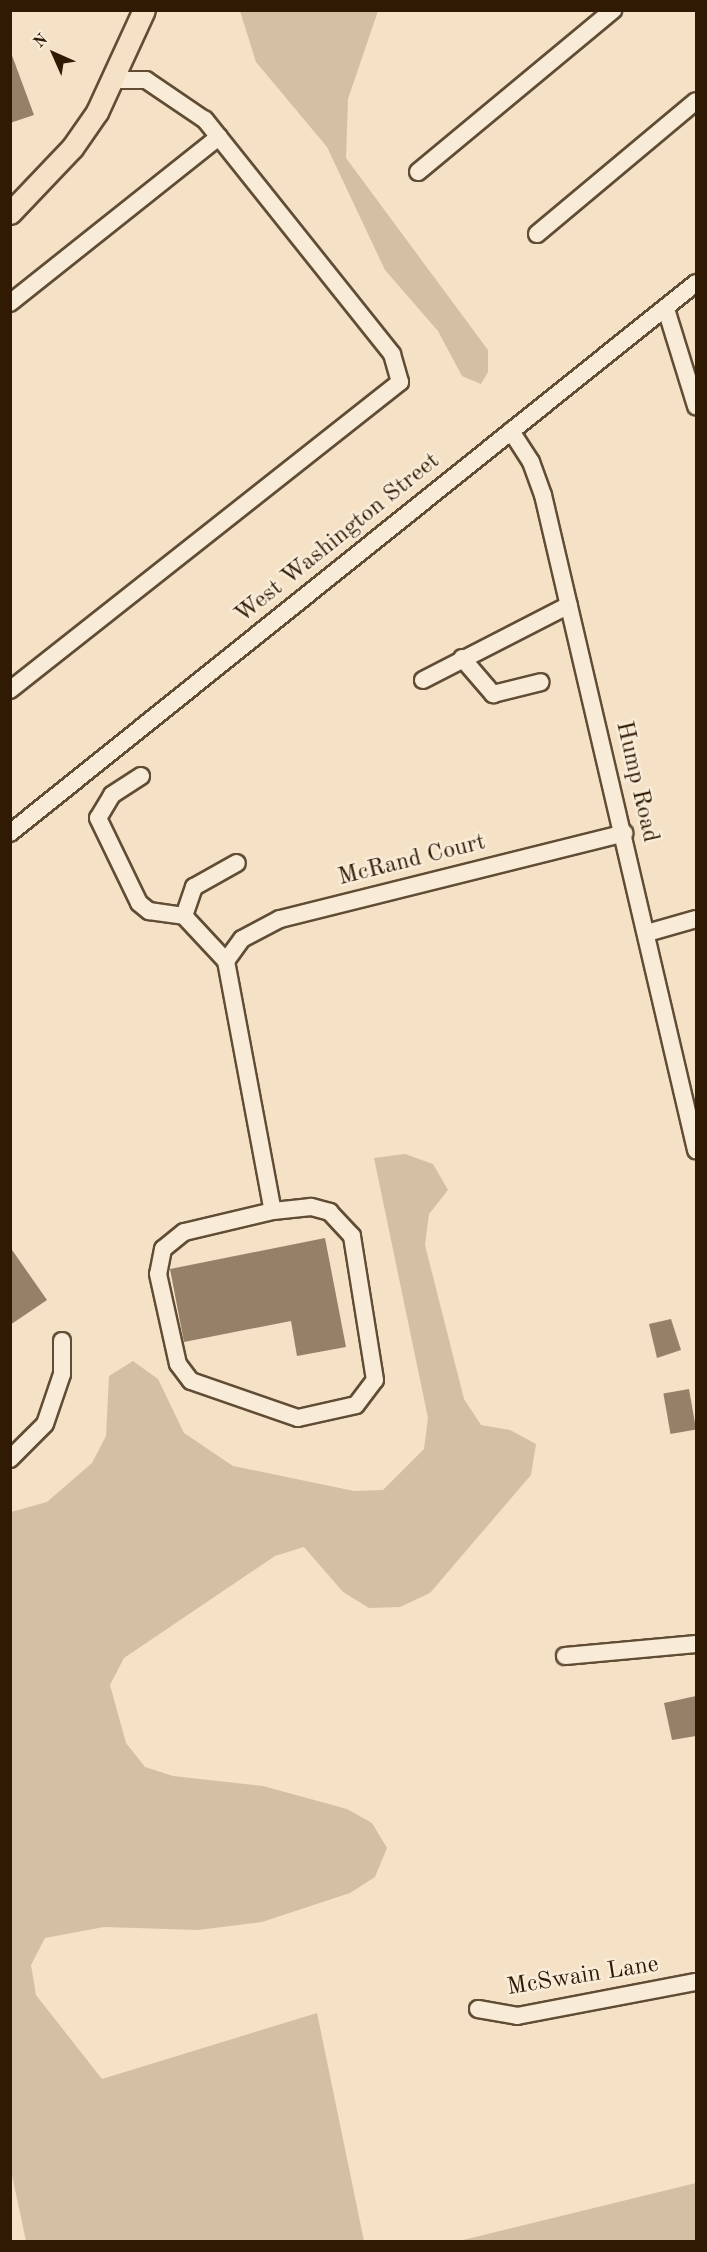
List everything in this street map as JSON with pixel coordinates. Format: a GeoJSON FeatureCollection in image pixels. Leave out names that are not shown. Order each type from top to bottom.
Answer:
{"type":"FeatureCollection","features":[{"type":"Feature","properties":{"kind":"main road"},"geometry":{"type":"LineString","coordinates":[[10,213],[72,148],[116,80],[144,10]]}},
{"type":"Feature","properties":{"kind":"street"},"geometry":{"type":"LineString","coordinates":[[418,172],[613,10]]}},
{"type":"Feature","properties":{"kind":"street"},"geometry":{"type":"LineString","coordinates":[[10,690],[400,382],[392,354],[219,137],[185,102],[146,80],[116,80]]}},
{"type":"Feature","properties":{"kind":"street"},"geometry":{"type":"LineString","coordinates":[[537,234],[696,101]]}},
{"type":"Feature","properties":{"kind":"street"},"geometry":{"type":"LineString","coordinates":[[10,303],[219,137]]}},
{"type":"Feature","properties":{"kind":"street","name":"West Washington Street"},"geometry":{"type":"LineString","coordinates":[[10,833],[696,283]]}},
{"type":"Feature","properties":{"kind":"street"},"geometry":{"type":"LineString","coordinates":[[666,309],[696,406]]}},
{"type":"Feature","properties":{"kind":"street","name":"Hump Road"},"geometry":{"type":"LineString","coordinates":[[511,432],[531,462],[543,495],[695,1139]]}},
{"type":"Feature","properties":{"kind":"street"},"geometry":{"type":"LineString","coordinates":[[423,680],[569,605]]}},
{"type":"Feature","properties":{"kind":"street"},"geometry":{"type":"LineString","coordinates":[[462,658],[492,694],[541,682]]}},
{"type":"Feature","properties":{"kind":"street"},"geometry":{"type":"LineString","coordinates":[[141,776],[112,795],[98,818],[139,903],[149,911],[184,916],[226,961],[273,1210]]}},
{"type":"Feature","properties":{"kind":"street","name":"McRand Court"},"geometry":{"type":"LineString","coordinates":[[226,961],[242,939],[280,919],[624,833]]}},
{"type":"Feature","properties":{"kind":"street"},"geometry":{"type":"LineString","coordinates":[[184,916],[194,887],[237,863]]}},
{"type":"Feature","properties":{"kind":"street"},"geometry":{"type":"LineString","coordinates":[[647,933],[696,919]]}},
{"type":"Feature","properties":{"kind":"street"},"geometry":{"type":"LineString","coordinates":[[311,1207],[330,1212],[352,1236],[375,1380],[356,1405],[298,1418],[192,1381],[178,1364],[158,1274],[163,1249],[184,1232],[273,1210],[311,1207]]}},
{"type":"Feature","properties":{"kind":"street"},"geometry":{"type":"LineString","coordinates":[[10,1459],[32,1443],[49,1415],[62,1374],[62,1341]]}},
{"type":"Feature","properties":{"kind":"street"},"geometry":{"type":"LineString","coordinates":[[565,1656],[696,1644]]}},
{"type":"Feature","properties":{"kind":"street","name":"McSwain Lane"},"geometry":{"type":"LineString","coordinates":[[478,2009],[517,2016],[696,1982]]}},
{"type":"Feature","properties":{"kind":"shaded area"},"geometry":{"type":"Polygon","coordinates":[[[240,11],[378,11],[348,99],[346,158],[488,350],[488,372],[481,384],[462,376],[438,331],[385,270],[327,147],[256,62],[240,11]]]}},
{"type":"Feature","properties":{"kind":"shaded area"},"geometry":{"type":"Polygon","coordinates":[[[405,1154],[433,1164],[448,1190],[429,1214],[425,1245],[464,1399],[481,1425],[510,1430],[536,1444],[531,1475],[430,1593],[400,1607],[369,1608],[343,1592],[304,1547],[275,1556],[124,1658],[110,1685],[126,1743],[145,1767],[173,1776],[263,1786],[347,1809],[372,1823],[387,1848],[375,1877],[350,1893],[262,1922],[198,1930],[104,1927],[45,1938],[31,1965],[36,1995],[102,2079],[317,2013],[364,2241],[26,2241],[10,2166],[11,1512],[47,1502],[92,1463],[106,1436],[109,1376],[133,1361],[158,1379],[184,1433],[233,1466],[354,1491],[383,1490],[424,1449],[428,1418],[374,1158],[405,1154]]]}},
{"type":"Feature","properties":{"kind":"shaded area"},"geometry":{"type":"Polygon","coordinates":[[[696,2183],[696,2241],[459,2241],[696,2183]]]}},
{"type":"Feature","properties":{"kind":"building"},"geometry":{"type":"Polygon","coordinates":[[[10,50],[34,115],[10,123],[10,50]]]}},
{"type":"Feature","properties":{"kind":"building"},"geometry":{"type":"Polygon","coordinates":[[[325,1238],[346,1347],[297,1356],[291,1321],[184,1342],[170,1269],[325,1238]]]}},
{"type":"Feature","properties":{"kind":"building"},"geometry":{"type":"Polygon","coordinates":[[[10,1247],[47,1300],[10,1325],[10,1247]]]}},
{"type":"Feature","properties":{"kind":"building"},"geometry":{"type":"Polygon","coordinates":[[[671,1319],[681,1350],[657,1358],[649,1324],[671,1319]]]}},
{"type":"Feature","properties":{"kind":"building"},"geometry":{"type":"Polygon","coordinates":[[[689,1389],[696,1429],[671,1434],[663,1394],[689,1389]]]}},
{"type":"Feature","properties":{"kind":"building"},"geometry":{"type":"Polygon","coordinates":[[[696,1696],[696,1736],[672,1740],[664,1703],[696,1696]]]}}]}
